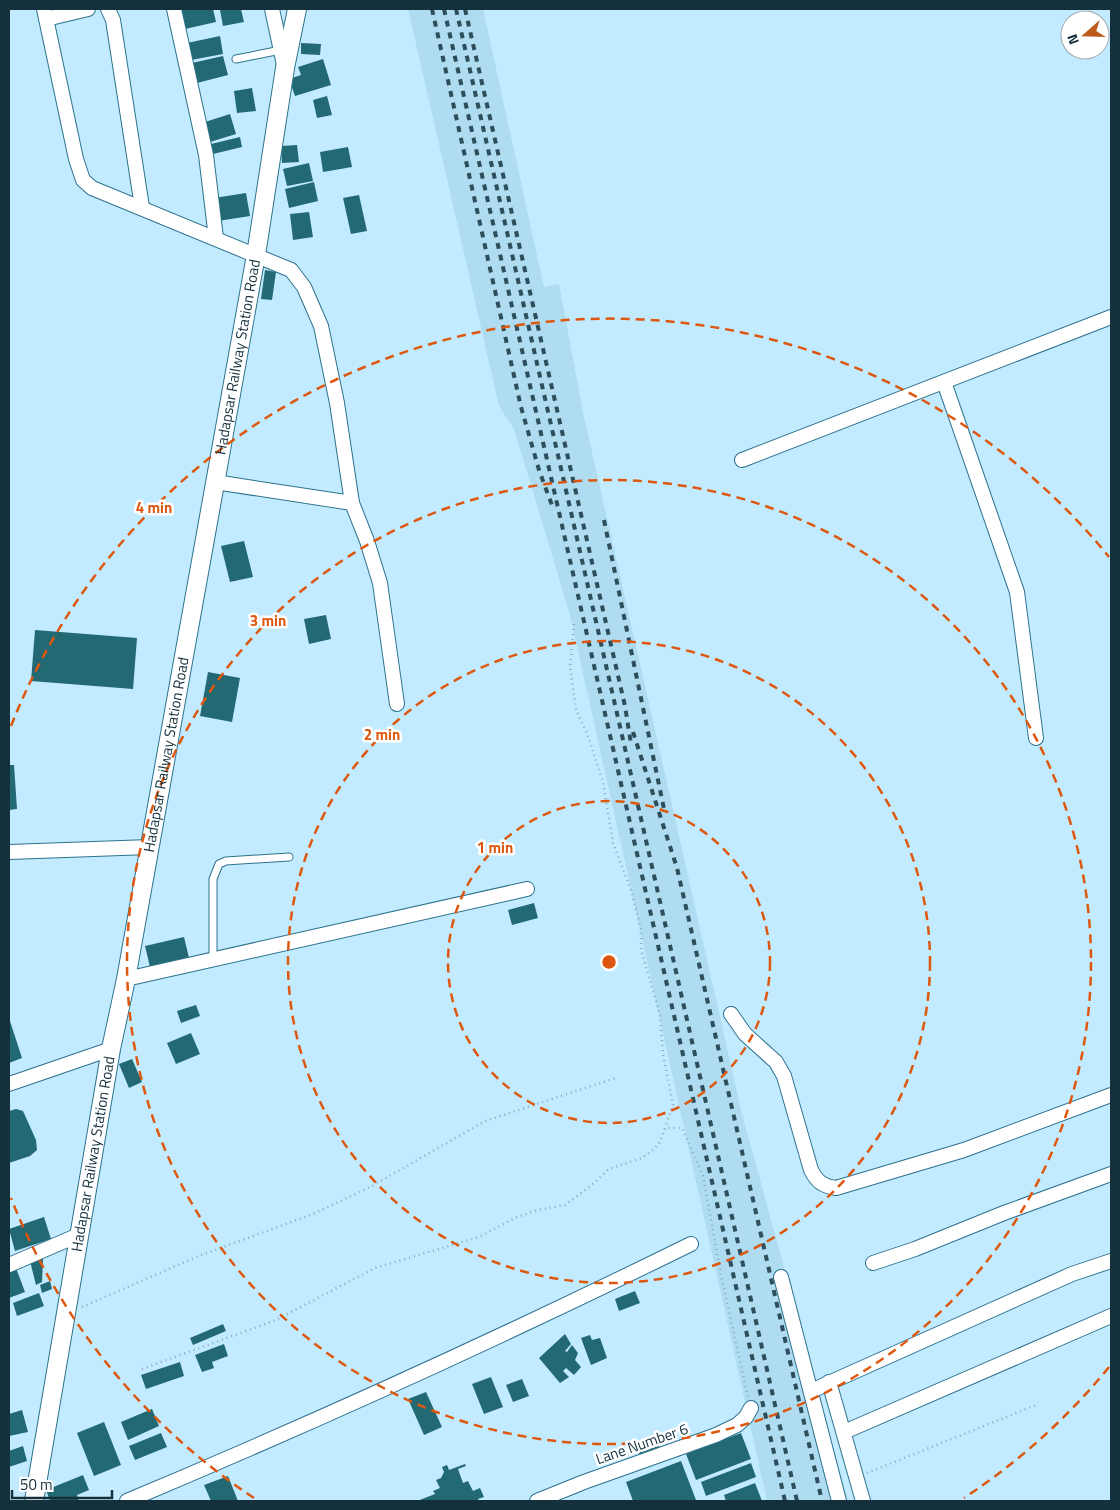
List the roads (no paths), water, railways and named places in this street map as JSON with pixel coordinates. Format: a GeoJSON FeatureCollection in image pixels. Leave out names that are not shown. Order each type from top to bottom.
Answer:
{"type":"FeatureCollection","features":[{"type":"Feature","properties":{"kind":"street"},"geometry":{"type":"LineString","coordinates":[[88,9],[45,14],[76,159],[83,180],[92,188],[291,270],[304,287],[321,326],[337,403],[352,503],[368,541],[380,583],[397,704]]}},
{"type":"Feature","properties":{"kind":"street"},"geometry":{"type":"LineString","coordinates":[[108,9],[113,20],[142,207]]}},
{"type":"Feature","properties":{"kind":"street"},"geometry":{"type":"LineString","coordinates":[[174,9],[206,155],[216,238]]}},
{"type":"Feature","properties":{"kind":"street"},"geometry":{"type":"LineString","coordinates":[[272,9],[285,68]]}},
{"type":"Feature","properties":{"kind":"street","name":"Hadapsar Railway Station Road"},"geometry":{"type":"LineString","coordinates":[[34,1501],[111,1049],[126,979],[256,255],[285,68],[297,9]]}},
{"type":"Feature","properties":{"kind":"street"},"geometry":{"type":"LineString","coordinates":[[742,460],[1111,317]]}},
{"type":"Feature","properties":{"kind":"street"},"geometry":{"type":"LineString","coordinates":[[944,382],[1017,592],[1036,738]]}},
{"type":"Feature","properties":{"kind":"street"},"geometry":{"type":"LineString","coordinates":[[215,482],[352,503]]}},
{"type":"Feature","properties":{"kind":"street"},"geometry":{"type":"LineString","coordinates":[[9,852],[150,847]]}},
{"type":"Feature","properties":{"kind":"street"},"geometry":{"type":"LineString","coordinates":[[126,979],[526,889]]}},
{"type":"Feature","properties":{"kind":"street"},"geometry":{"type":"LineString","coordinates":[[731,1014],[745,1034],[776,1062],[784,1076],[811,1170],[815,1180],[825,1187],[836,1188],[964,1150],[1111,1095]]}},
{"type":"Feature","properties":{"kind":"street"},"geometry":{"type":"LineString","coordinates":[[9,1084],[111,1049]]}},
{"type":"Feature","properties":{"kind":"street"},"geometry":{"type":"LineString","coordinates":[[873,1263],[915,1249],[1004,1212],[1111,1174]]}},
{"type":"Feature","properties":{"kind":"street"},"geometry":{"type":"LineString","coordinates":[[9,1265],[81,1234]]}},
{"type":"Feature","properties":{"kind":"street"},"geometry":{"type":"LineString","coordinates":[[127,1501],[230,1458],[535,1321],[691,1244]]}},
{"type":"Feature","properties":{"kind":"street"},"geometry":{"type":"LineString","coordinates":[[810,1391],[1072,1274],[1111,1261]]}},
{"type":"Feature","properties":{"kind":"street"},"geometry":{"type":"LineString","coordinates":[[781,1277],[839,1501]]}},
{"type":"Feature","properties":{"kind":"street"},"geometry":{"type":"LineString","coordinates":[[844,1432],[1111,1316]]}},
{"type":"Feature","properties":{"kind":"street"},"geometry":{"type":"LineString","coordinates":[[830,1382],[863,1501]]}},
{"type":"Feature","properties":{"kind":"street","name":"Lane Number 6"},"geometry":{"type":"LineString","coordinates":[[537,1501],[584,1482],[716,1435],[746,1417],[750,1408]]}},
{"type":"Feature","properties":{"kind":"lane"},"geometry":{"type":"LineString","coordinates":[[236,59],[281,50]]}},
{"type":"Feature","properties":{"kind":"lane"},"geometry":{"type":"LineString","coordinates":[[213,960],[212,879],[219,864],[226,861],[289,857]]}},
{"type":"Feature","properties":{"kind":"railway"},"geometry":{"type":"LineString","coordinates":[[432,9],[521,407],[539,470],[553,508]]}},
{"type":"Feature","properties":{"kind":"railway"},"geometry":{"type":"LineString","coordinates":[[444,9],[785,1501]]}},
{"type":"Feature","properties":{"kind":"railway"},"geometry":{"type":"LineString","coordinates":[[456,9],[797,1501]]}},
{"type":"Feature","properties":{"kind":"railway"},"geometry":{"type":"LineString","coordinates":[[465,9],[625,706],[631,744]]}},
{"type":"Feature","properties":{"kind":"railway"},"geometry":{"type":"LineString","coordinates":[[604,520],[664,809]]}},
{"type":"Feature","properties":{"kind":"railway"},"geometry":{"type":"LineString","coordinates":[[633,732],[677,868],[822,1501]]}}]}
